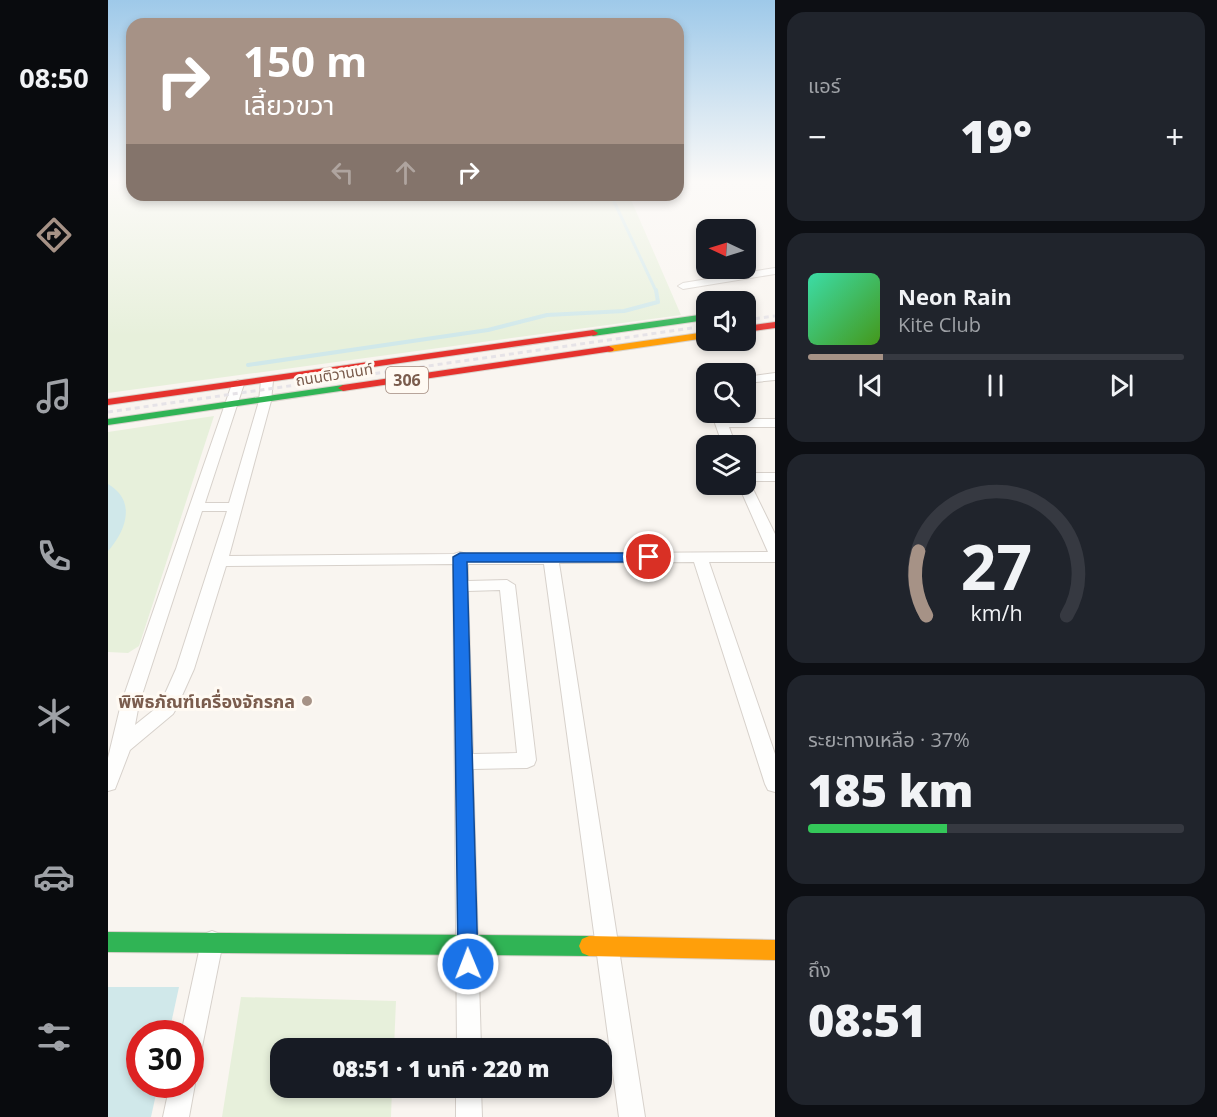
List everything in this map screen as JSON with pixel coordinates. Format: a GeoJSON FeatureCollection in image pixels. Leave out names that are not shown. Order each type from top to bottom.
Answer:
{"type":"FeatureCollection","features":[{"type":"Feature","properties":{"kind":"main road","name":"ถนนติวานนท์"},"geometry":{"type":"LineString","coordinates":[[108,402],[696,318]]}},
{"type":"Feature","properties":{"kind":"main road"},"geometry":{"type":"LineString","coordinates":[[756,328],[774,325]]}},
{"type":"Feature","properties":{"kind":"main road","name":"ถนนติวานนท์"},"geometry":{"type":"LineString","coordinates":[[108,422],[265,401],[696,336]]}},
{"type":"Feature","properties":{"kind":"main road"},"geometry":{"type":"LineString","coordinates":[[108,942],[468,943],[774,950]]}},
{"type":"Feature","properties":{"kind":"street"},"geometry":{"type":"LineString","coordinates":[[682,286],[774,272]]}},
{"type":"Feature","properties":{"kind":"street"},"geometry":{"type":"LineString","coordinates":[[756,379],[774,376]]}},
{"type":"Feature","properties":{"kind":"street"},"geometry":{"type":"LineString","coordinates":[[122,746],[167,709],[185,669],[220,561],[265,401],[267,381]]}},
{"type":"Feature","properties":{"kind":"street"},"geometry":{"type":"LineString","coordinates":[[108,783],[122,746],[130,704],[234,405],[238,384]]}},
{"type":"Feature","properties":{"kind":"street"},"geometry":{"type":"LineString","coordinates":[[756,421],[774,423]]}},
{"type":"Feature","properties":{"kind":"street"},"geometry":{"type":"LineString","coordinates":[[756,477],[774,477]]}},
{"type":"Feature","properties":{"kind":"street"},"geometry":{"type":"LineString","coordinates":[[750,495],[774,552]]}},
{"type":"Feature","properties":{"kind":"street"},"geometry":{"type":"LineString","coordinates":[[197,507],[235,507]]}},
{"type":"Feature","properties":{"kind":"street"},"geometry":{"type":"LineString","coordinates":[[220,561],[460,557],[774,557]]}},
{"type":"Feature","properties":{"kind":"street"},"geometry":{"type":"LineString","coordinates":[[460,557],[468,1038]]}},
{"type":"Feature","properties":{"kind":"street"},"geometry":{"type":"LineString","coordinates":[[700,557],[774,784]]}},
{"type":"Feature","properties":{"kind":"street"},"geometry":{"type":"LineString","coordinates":[[551,558],[632,1117]]}},
{"type":"Feature","properties":{"kind":"street"},"geometry":{"type":"LineString","coordinates":[[461,586],[507,585],[527,760],[464,762]]}},
{"type":"Feature","properties":{"kind":"street"},"geometry":{"type":"LineString","coordinates":[[196,1020],[212,942]]}},
{"type":"Feature","properties":{"kind":"street"},"geometry":{"type":"LineString","coordinates":[[176,1117],[180,1098]]}},
{"type":"Feature","properties":{"kind":"street"},"geometry":{"type":"LineString","coordinates":[[469,1098],[469,1117]]}},
{"type":"Feature","properties":{"kind":"green space"},"geometry":{"type":"Polygon","coordinates":[[[108,232],[645,232],[681,315],[108,393],[108,232]]]}},
{"type":"Feature","properties":{"kind":"green space"},"geometry":{"type":"Polygon","coordinates":[[[214,416],[139,646],[128,653],[108,652],[108,432],[214,416]]]}},
{"type":"Feature","properties":{"kind":"green space"},"geometry":{"type":"Polygon","coordinates":[[[241,997],[396,1001],[394,1038],[270,1038],[270,1098],[392,1098],[391,1117],[222,1117],[241,997]]]}},
{"type":"Feature","properties":{"kind":"water"},"geometry":{"type":"Polygon","coordinates":[[[108,484],[123,499],[126,516],[120,534],[108,551],[108,484]]]}},
{"type":"Feature","properties":{"kind":"water"},"geometry":{"type":"Polygon","coordinates":[[[108,987],[179,987],[172,1020],[126,1020],[126,1098],[155,1098],[151,1117],[108,1117],[108,987]]]}},
{"type":"Feature","properties":{"kind":"waterway"},"geometry":{"type":"LineString","coordinates":[[628,232],[656,291]]}},
{"type":"Feature","properties":{"kind":"waterway"},"geometry":{"type":"LineString","coordinates":[[248,365],[488,330],[547,315],[624,311],[658,302],[656,290]]}},
{"type":"Feature","properties":{"kind":"railway"},"geometry":{"type":"LineString","coordinates":[[756,319],[775,316]]}},
{"type":"Feature","properties":{"kind":"railway"},"geometry":{"type":"LineString","coordinates":[[108,412],[696,327]]}},
{"type":"Feature","properties":{"kind":"traffic: fast"},"geometry":{"type":"LineString","coordinates":[[593,333],[696,318]]}},
{"type":"Feature","properties":{"kind":"traffic: fast"},"geometry":{"type":"LineString","coordinates":[[108,422],[343,388]]}},
{"type":"Feature","properties":{"kind":"traffic: fast"},"geometry":{"type":"LineString","coordinates":[[108,942],[589,946]]}},
{"type":"Feature","properties":{"kind":"traffic: slow"},"geometry":{"type":"LineString","coordinates":[[609,349],[696,336]]}},
{"type":"Feature","properties":{"kind":"traffic: slow"},"geometry":{"type":"LineString","coordinates":[[589,946],[775,950]]}},
{"type":"Feature","properties":{"kind":"traffic: jam"},"geometry":{"type":"LineString","coordinates":[[756,328],[775,325]]}},
{"type":"Feature","properties":{"kind":"traffic: jam"},"geometry":{"type":"LineString","coordinates":[[108,402],[593,333]]}},
{"type":"Feature","properties":{"kind":"traffic: jam"},"geometry":{"type":"LineString","coordinates":[[343,388],[609,349]]}},
{"type":"Feature","properties":{"kind":"place","name":"พิพิธภัณฑ์เครื่องจักรกล"},"geometry":{"type":"Point","coordinates":[307,701]}},
{"type":"Feature","properties":{"kind":"route"},"geometry":{"type":"LineString","coordinates":[[468,964],[460,557],[649,557]]}}]}
